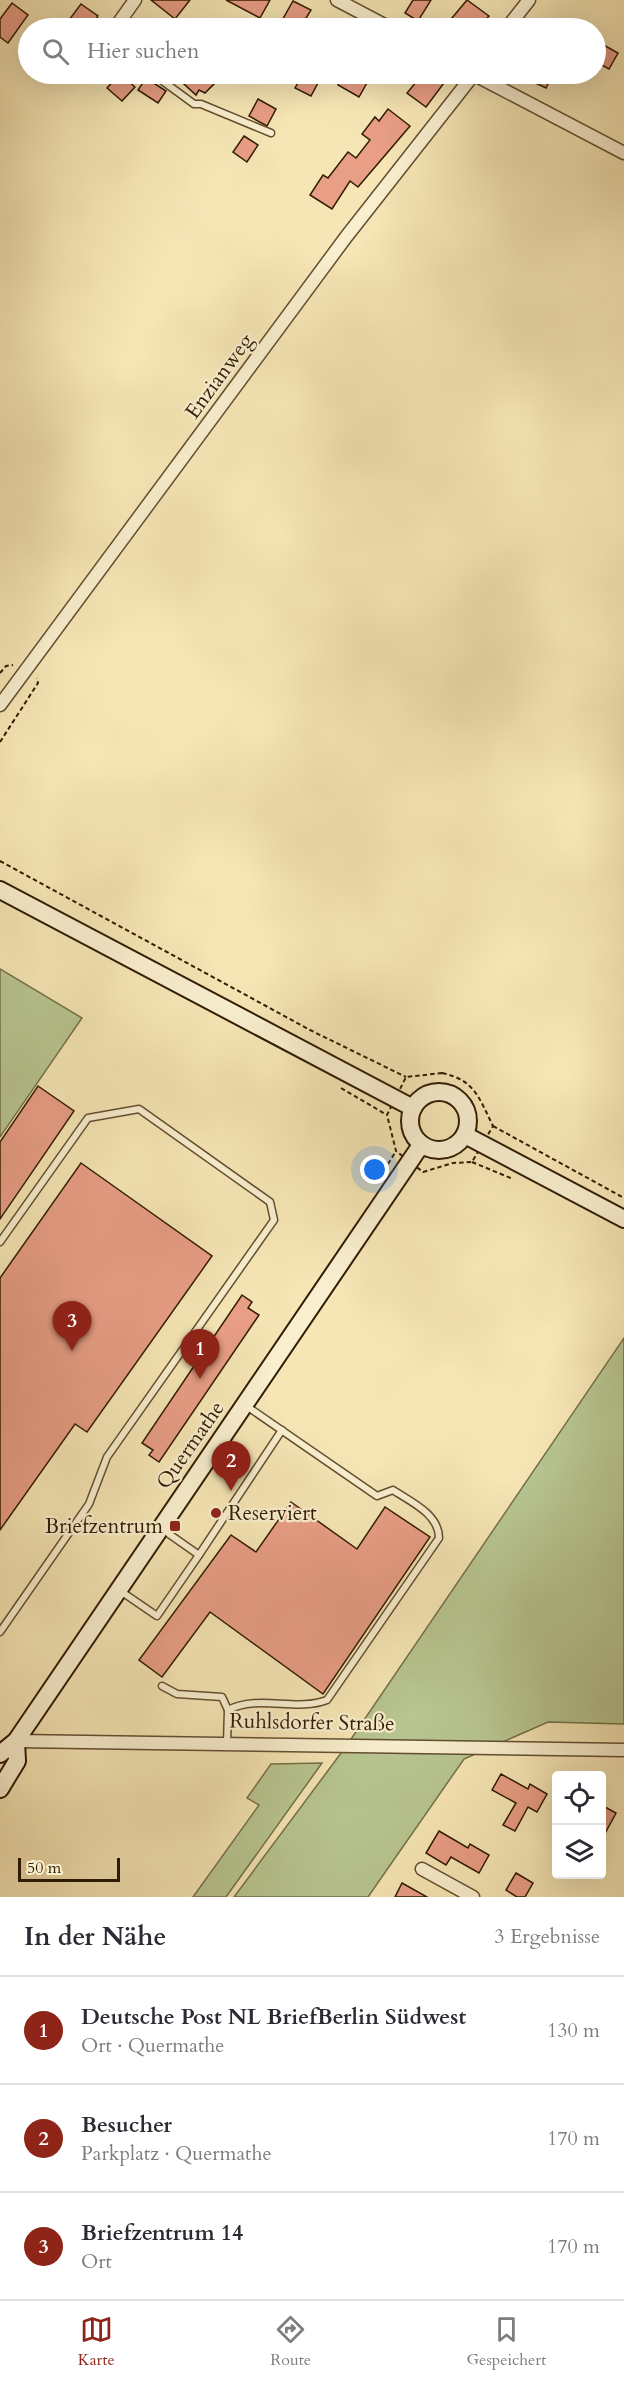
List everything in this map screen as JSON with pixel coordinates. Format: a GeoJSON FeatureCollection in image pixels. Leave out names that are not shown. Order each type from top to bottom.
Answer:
{"type":"FeatureCollection","features":[{"type":"Feature","properties":{"kind":"main road"},"geometry":{"type":"LineString","coordinates":[[0,890],[413,1108]]}},
{"type":"Feature","properties":{"kind":"main road"},"geometry":{"type":"LineString","coordinates":[[448,1093],[457,1098],[468,1115],[465,1135],[450,1149],[440,1151],[421,1145],[415,1140],[409,1124],[413,1108],[428,1094],[448,1093]]}},
{"type":"Feature","properties":{"kind":"main road"},"geometry":{"type":"LineString","coordinates":[[465,1135],[624,1219]]}},
{"type":"Feature","properties":{"kind":"main road","name":"Quermathe"},"geometry":{"type":"LineString","coordinates":[[0,1754],[118,1589],[421,1145]]}},
{"type":"Feature","properties":{"kind":"main road","name":"Quermathe"},"geometry":{"type":"LineString","coordinates":[[0,1789],[16,1761],[8,1741]]}},
{"type":"Feature","properties":{"kind":"street"},"geometry":{"type":"LineString","coordinates":[[122,18],[135,0]]}},
{"type":"Feature","properties":{"kind":"street"},"geometry":{"type":"LineString","coordinates":[[337,0],[371,18]]}},
{"type":"Feature","properties":{"kind":"street"},"geometry":{"type":"LineString","coordinates":[[514,18],[528,0]]}},
{"type":"Feature","properties":{"kind":"street","name":"Enzianweg"},"geometry":{"type":"LineString","coordinates":[[0,705],[346,237],[466,84]]}},
{"type":"Feature","properties":{"kind":"street"},"geometry":{"type":"LineString","coordinates":[[493,84],[624,153]]}},
{"type":"Feature","properties":{"kind":"street","name":"Ruhlsdorfer Straße"},"geometry":{"type":"LineString","coordinates":[[8,1741],[624,1750]]}},
{"type":"Feature","properties":{"kind":"street"},"geometry":{"type":"LineString","coordinates":[[422,1869],[473,1897]]}},
{"type":"Feature","properties":{"kind":"lane"},"geometry":{"type":"LineString","coordinates":[[167,84],[194,104],[201,104],[271,133]]}},
{"type":"Feature","properties":{"kind":"lane"},"geometry":{"type":"LineString","coordinates":[[0,1242],[87,1118],[139,1110],[270,1202],[274,1210],[274,1220],[107,1457],[89,1504],[0,1632]]}},
{"type":"Feature","properties":{"kind":"lane"},"geometry":{"type":"LineString","coordinates":[[228,1710],[238,1705],[255,1703],[318,1703],[327,1700],[440,1538],[439,1527],[433,1518],[393,1490],[377,1496],[245,1405]]}},
{"type":"Feature","properties":{"kind":"lane"},"geometry":{"type":"LineString","coordinates":[[118,1589],[158,1616],[282,1430]]}},
{"type":"Feature","properties":{"kind":"lane"},"geometry":{"type":"LineString","coordinates":[[164,1522],[169,1534],[199,1556]]}},
{"type":"Feature","properties":{"kind":"lane"},"geometry":{"type":"LineString","coordinates":[[162,1686],[177,1694],[222,1697],[228,1710],[227,1743]]}},
{"type":"Feature","properties":{"kind":"path"},"geometry":{"type":"LineString","coordinates":[[0,742],[38,683],[32,662]]}},
{"type":"Feature","properties":{"kind":"path"},"geometry":{"type":"LineString","coordinates":[[0,861],[331,1041],[406,1077],[442,1073],[460,1077],[475,1090],[493,1126],[624,1198]]}},
{"type":"Feature","properties":{"kind":"path"},"geometry":{"type":"LineString","coordinates":[[406,1077],[387,1115],[396,1152],[423,1172],[453,1163],[472,1162],[493,1126]]}},
{"type":"Feature","properties":{"kind":"green space"},"geometry":{"type":"Polygon","coordinates":[[[0,969],[82,1018],[0,1137],[0,969]]]}},
{"type":"Feature","properties":{"kind":"green space"},"geometry":{"type":"Polygon","coordinates":[[[624,1338],[624,1724],[548,1722],[464,1759],[368,1897],[234,1897],[347,1745],[624,1338]]]}},
{"type":"Feature","properties":{"kind":"green space"},"geometry":{"type":"Polygon","coordinates":[[[322,1763],[226,1897],[193,1897],[259,1805],[247,1798],[271,1764],[322,1763]]]}},
{"type":"Feature","properties":{"kind":"building"},"geometry":{"type":"Polygon","coordinates":[[[151,0],[190,0],[174,18],[151,0]]]}},
{"type":"Feature","properties":{"kind":"building"},"geometry":{"type":"Polygon","coordinates":[[[226,0],[270,0],[260,18],[226,0]]]}},
{"type":"Feature","properties":{"kind":"building"},"geometry":{"type":"Polygon","coordinates":[[[413,0],[431,0],[420,18],[413,18],[405,13],[413,0]]]}},
{"type":"Feature","properties":{"kind":"building"},"geometry":{"type":"Polygon","coordinates":[[[467,0],[489,16],[487,18],[452,18],[467,0]]]}},
{"type":"Feature","properties":{"kind":"building"},"geometry":{"type":"Polygon","coordinates":[[[293,1],[311,10],[306,18],[283,18],[293,1]]]}},
{"type":"Feature","properties":{"kind":"building"},"geometry":{"type":"Polygon","coordinates":[[[12,3],[28,15],[26,18],[18,18],[18,29],[8,43],[0,37],[0,19],[12,3]]]}},
{"type":"Feature","properties":{"kind":"building"},"geometry":{"type":"Polygon","coordinates":[[[81,4],[98,16],[96,18],[70,18],[81,4]]]}},
{"type":"Feature","properties":{"kind":"building"},"geometry":{"type":"Polygon","coordinates":[[[606,46],[618,53],[609,69],[606,67],[606,46]]]}},
{"type":"Feature","properties":{"kind":"building"},"geometry":{"type":"Polygon","coordinates":[[[111,84],[132,84],[135,87],[122,101],[107,88],[111,84]]]}},
{"type":"Feature","properties":{"kind":"building"},"geometry":{"type":"Polygon","coordinates":[[[142,84],[155,84],[166,91],[158,103],[138,90],[142,84]]]}},
{"type":"Feature","properties":{"kind":"building"},"geometry":{"type":"Polygon","coordinates":[[[184,84],[214,84],[205,93],[199,90],[196,95],[184,84]]]}},
{"type":"Feature","properties":{"kind":"building"},"geometry":{"type":"Polygon","coordinates":[[[297,84],[317,84],[311,96],[295,88],[297,84]]]}},
{"type":"Feature","properties":{"kind":"building"},"geometry":{"type":"Polygon","coordinates":[[[339,84],[366,84],[359,97],[339,84]]]}},
{"type":"Feature","properties":{"kind":"building"},"geometry":{"type":"Polygon","coordinates":[[[414,84],[443,84],[426,107],[407,93],[414,84]]]}},
{"type":"Feature","properties":{"kind":"building"},"geometry":{"type":"Polygon","coordinates":[[[258,99],[276,109],[267,126],[249,116],[258,99]]]}},
{"type":"Feature","properties":{"kind":"building"},"geometry":{"type":"Polygon","coordinates":[[[388,109],[410,126],[358,187],[350,181],[332,209],[310,195],[323,175],[328,178],[348,152],[356,158],[370,140],[362,134],[375,117],[379,121],[388,109]]]}},
{"type":"Feature","properties":{"kind":"building"},"geometry":{"type":"Polygon","coordinates":[[[244,136],[258,145],[247,162],[233,152],[244,136]]]}},
{"type":"Feature","properties":{"kind":"building"},"geometry":{"type":"Polygon","coordinates":[[[38,1086],[74,1111],[0,1219],[0,1142],[38,1086]]]}},
{"type":"Feature","properties":{"kind":"building"},"geometry":{"type":"Polygon","coordinates":[[[81,1163],[212,1256],[87,1432],[75,1424],[0,1530],[0,1278],[81,1163]]]}},
{"type":"Feature","properties":{"kind":"building"},"geometry":{"type":"Polygon","coordinates":[[[242,1295],[252,1302],[248,1308],[259,1315],[159,1462],[149,1455],[153,1450],[142,1443],[242,1295]]]}},
{"type":"Feature","properties":{"kind":"building"},"geometry":{"type":"Polygon","coordinates":[[[291,1502],[357,1549],[385,1507],[430,1537],[323,1694],[210,1612],[162,1677],[139,1660],[231,1535],[256,1552],[291,1502]]]}},
{"type":"Feature","properties":{"kind":"building"},"geometry":{"type":"Polygon","coordinates":[[[501,1774],[528,1789],[530,1784],[547,1794],[537,1812],[528,1807],[515,1831],[503,1825],[516,1803],[492,1790],[501,1774]]]}},
{"type":"Feature","properties":{"kind":"building"},"geometry":{"type":"Polygon","coordinates":[[[606,1808],[616,1813],[606,1832],[606,1808]]]}},
{"type":"Feature","properties":{"kind":"building"},"geometry":{"type":"Polygon","coordinates":[[[439,1831],[468,1848],[470,1844],[489,1855],[479,1873],[451,1857],[446,1865],[426,1853],[439,1831]]]}},
{"type":"Feature","properties":{"kind":"building"},"geometry":{"type":"Polygon","coordinates":[[[516,1873],[533,1883],[525,1897],[517,1897],[506,1890],[516,1873]]]}},
{"type":"Feature","properties":{"kind":"building"},"geometry":{"type":"Polygon","coordinates":[[[402,1883],[427,1897],[395,1897],[402,1883]]]}},
{"type":"Feature","properties":{"kind":"place","name":"Briefzentrum 14"},"geometry":{"type":"Point","coordinates":[72,1351]}},
{"type":"Feature","properties":{"kind":"place","name":"Deutsche Post NL BriefBerlin Südwest"},"geometry":{"type":"Point","coordinates":[200,1379]}},
{"type":"Feature","properties":{"kind":"place","name":"Besucher"},"geometry":{"type":"Point","coordinates":[231,1491]}},
{"type":"Feature","properties":{"kind":"place","name":"Reserviert"},"geometry":{"type":"Point","coordinates":[216,1513]}},
{"type":"Feature","properties":{"kind":"place","name":"Briefzentrum"},"geometry":{"type":"Point","coordinates":[175,1526]}}]}
